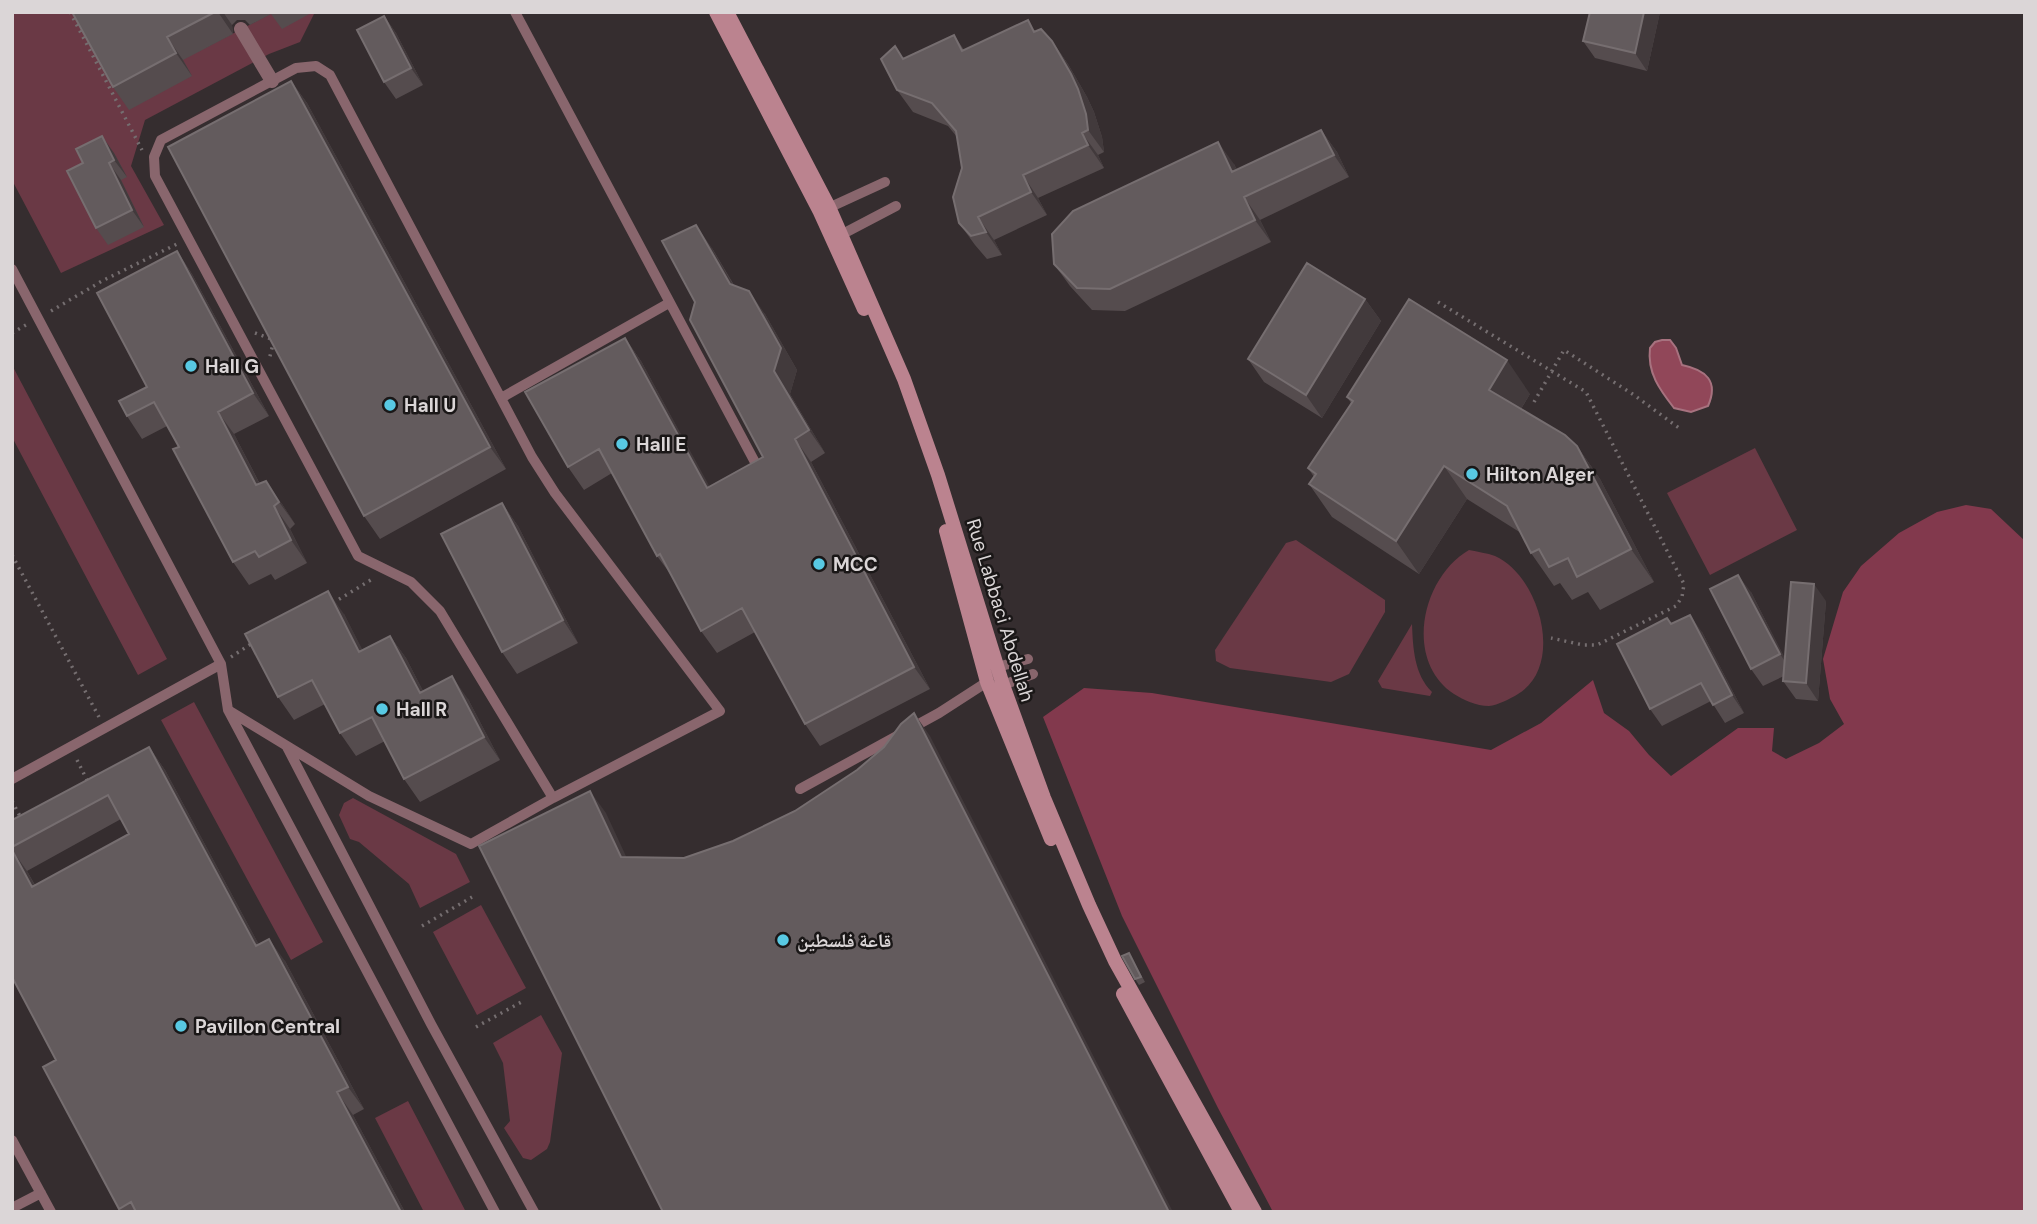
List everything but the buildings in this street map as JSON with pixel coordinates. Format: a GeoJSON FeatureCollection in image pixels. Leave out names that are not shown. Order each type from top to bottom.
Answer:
{"type":"FeatureCollection","features":[{"type":"Feature","properties":{"kind":"street","name":"Rue Labbaci Abdellah"},"geometry":{"type":"LineString","coordinates":[[716,12],[824,209]]}},
{"type":"Feature","properties":{"kind":"street","name":"Rue Labbaci Abdellah"},"geometry":{"type":"LineString","coordinates":[[727,12],[889,342],[923,429],[997,667],[1044,798],[1115,961],[1255,1212]]}},
{"type":"Feature","properties":{"kind":"street"},"geometry":{"type":"LineString","coordinates":[[242,29],[272,81]]}},
{"type":"Feature","properties":{"kind":"street","name":"Rue Labbaci Abdellah"},"geometry":{"type":"LineString","coordinates":[[837,237],[914,433],[947,536],[987,682],[1035,803],[1081,909],[1134,1015],[1241,1212]]}},
{"type":"Feature","properties":{"kind":"lane"},"geometry":{"type":"LineString","coordinates":[[515,12],[757,466]]}},
{"type":"Feature","properties":{"kind":"lane"},"geometry":{"type":"LineString","coordinates":[[228,710],[369,796],[471,845],[553,798],[720,711],[555,493],[532,457],[330,75],[316,66],[296,68],[161,140],[154,157],[155,176],[358,556],[411,582],[440,611],[553,798]]}},
{"type":"Feature","properties":{"kind":"lane"},"geometry":{"type":"LineString","coordinates":[[824,209],[885,183]]}},
{"type":"Feature","properties":{"kind":"lane"},"geometry":{"type":"LineString","coordinates":[[837,237],[896,206]]}},
{"type":"Feature","properties":{"kind":"lane"},"geometry":{"type":"LineString","coordinates":[[12,269],[221,664],[228,710],[495,1212]]}},
{"type":"Feature","properties":{"kind":"lane"},"geometry":{"type":"LineString","coordinates":[[500,398],[669,303]]}},
{"type":"Feature","properties":{"kind":"lane"},"geometry":{"type":"LineString","coordinates":[[800,789],[939,713],[987,682],[997,667],[1028,659]]}},
{"type":"Feature","properties":{"kind":"lane"},"geometry":{"type":"LineString","coordinates":[[12,779],[221,664]]}},
{"type":"Feature","properties":{"kind":"lane"},"geometry":{"type":"LineString","coordinates":[[987,682],[1003,685],[1033,674]]}},
{"type":"Feature","properties":{"kind":"lane"},"geometry":{"type":"LineString","coordinates":[[285,745],[431,1024],[534,1212]]}},
{"type":"Feature","properties":{"kind":"lane"},"geometry":{"type":"LineString","coordinates":[[12,1140],[51,1212]]}},
{"type":"Feature","properties":{"kind":"lane"},"geometry":{"type":"LineString","coordinates":[[12,1208],[41,1193]]}},
{"type":"Feature","properties":{"kind":"path"},"geometry":{"type":"LineString","coordinates":[[70,12],[155,176]]}},
{"type":"Feature","properties":{"kind":"path"},"geometry":{"type":"LineString","coordinates":[[12,332],[102,281],[188,238]]}},
{"type":"Feature","properties":{"kind":"path"},"geometry":{"type":"LineString","coordinates":[[1438,302],[1586,392],[1684,584],[1682,597],[1676,606],[1597,645],[1583,645],[1551,638]]}},
{"type":"Feature","properties":{"kind":"path"},"geometry":{"type":"LineString","coordinates":[[1534,402],[1564,350],[1679,428]]}},
{"type":"Feature","properties":{"kind":"path"},"geometry":{"type":"LineString","coordinates":[[12,555],[105,728]]}},
{"type":"Feature","properties":{"kind":"path"},"geometry":{"type":"LineString","coordinates":[[323,608],[387,570]]}},
{"type":"Feature","properties":{"kind":"path"},"geometry":{"type":"LineString","coordinates":[[221,664],[264,636]]}},
{"type":"Feature","properties":{"kind":"path"},"geometry":{"type":"LineString","coordinates":[[70,747],[94,793]]}},
{"type":"Feature","properties":{"kind":"path"},"geometry":{"type":"LineString","coordinates":[[12,802],[22,821]]}},
{"type":"Feature","properties":{"kind":"path"},"geometry":{"type":"LineString","coordinates":[[422,926],[472,897]]}},
{"type":"Feature","properties":{"kind":"path"},"geometry":{"type":"LineString","coordinates":[[476,1027],[525,1000]]}},
{"type":"Feature","properties":{"kind":"shaded area"},"geometry":{"type":"Polygon","coordinates":[[[12,12],[185,12],[205,48],[274,12],[315,12],[300,42],[269,54],[145,120],[131,166],[164,225],[61,273],[12,180],[12,12]]]}},
{"type":"Feature","properties":{"kind":"shaded area"},"geometry":{"type":"Polygon","coordinates":[[[1670,340],[1682,365],[1698,370],[1708,378],[1712,390],[1708,406],[1691,412],[1674,408],[1664,395],[1653,373],[1650,357],[1650,348],[1655,342],[1670,340]]]}},
{"type":"Feature","properties":{"kind":"shaded area"},"geometry":{"type":"Polygon","coordinates":[[[12,365],[167,659],[138,675],[12,437],[12,365]]]}},
{"type":"Feature","properties":{"kind":"shaded area"},"geometry":{"type":"Polygon","coordinates":[[[1755,448],[1797,530],[1710,575],[1667,493],[1755,448]]]}},
{"type":"Feature","properties":{"kind":"shaded area"},"geometry":{"type":"Polygon","coordinates":[[[1966,505],[1991,509],[2025,541],[2025,1212],[1273,1212],[1122,916],[1043,717],[1084,688],[1152,693],[1491,750],[1541,723],[1593,680],[1604,713],[1629,731],[1671,776],[1738,728],[1774,728],[1772,751],[1786,759],[1819,743],[1844,724],[1830,699],[1823,659],[1843,592],[1861,566],[1899,533],[1937,512],[1966,505]]]}},
{"type":"Feature","properties":{"kind":"shaded area"},"geometry":{"type":"Polygon","coordinates":[[[1296,540],[1385,600],[1385,612],[1349,674],[1331,682],[1230,668],[1216,661],[1215,650],[1286,543],[1296,540]]]}},
{"type":"Feature","properties":{"kind":"shaded area"},"geometry":{"type":"Polygon","coordinates":[[[1469,550],[1495,556],[1511,567],[1524,582],[1541,622],[1541,663],[1532,681],[1515,696],[1489,706],[1475,704],[1454,694],[1438,679],[1428,661],[1424,641],[1430,598],[1453,563],[1469,550]]]}},
{"type":"Feature","properties":{"kind":"shaded area"},"geometry":{"type":"Polygon","coordinates":[[[1412,624],[1418,669],[1432,692],[1430,696],[1382,688],[1378,681],[1412,624]]]}},
{"type":"Feature","properties":{"kind":"shaded area"},"geometry":{"type":"Polygon","coordinates":[[[194,702],[323,942],[291,960],[161,720],[194,702]]]}},
{"type":"Feature","properties":{"kind":"shaded area"},"geometry":{"type":"Polygon","coordinates":[[[353,798],[456,854],[470,882],[420,908],[409,884],[359,842],[350,839],[339,815],[344,803],[353,798]]]}},
{"type":"Feature","properties":{"kind":"shaded area"},"geometry":{"type":"Polygon","coordinates":[[[481,905],[526,988],[477,1015],[433,932],[481,905]]]}},
{"type":"Feature","properties":{"kind":"shaded area"},"geometry":{"type":"Polygon","coordinates":[[[541,1015],[562,1053],[550,1142],[547,1149],[531,1160],[523,1158],[504,1128],[510,1121],[503,1063],[493,1043],[541,1015]]]}},
{"type":"Feature","properties":{"kind":"shaded area"},"geometry":{"type":"Polygon","coordinates":[[[408,1101],[466,1212],[424,1212],[375,1118],[408,1101]]]}},
{"type":"Feature","properties":{"kind":"place","name":"Hall G"},"geometry":{"type":"Point","coordinates":[191,366]}},
{"type":"Feature","properties":{"kind":"place","name":"Hall U"},"geometry":{"type":"Point","coordinates":[390,405]}},
{"type":"Feature","properties":{"kind":"place","name":"Hall E"},"geometry":{"type":"Point","coordinates":[622,444]}},
{"type":"Feature","properties":{"kind":"place","name":"Hilton Alger"},"geometry":{"type":"Point","coordinates":[1472,474]}},
{"type":"Feature","properties":{"kind":"place","name":"MCC"},"geometry":{"type":"Point","coordinates":[819,564]}},
{"type":"Feature","properties":{"kind":"place","name":"Hall R"},"geometry":{"type":"Point","coordinates":[382,709]}},
{"type":"Feature","properties":{"kind":"place","name":"قاعة فلسطين"},"geometry":{"type":"Point","coordinates":[783,940]}},
{"type":"Feature","properties":{"kind":"place","name":"Pavillon Central"},"geometry":{"type":"Point","coordinates":[181,1026]}}]}
